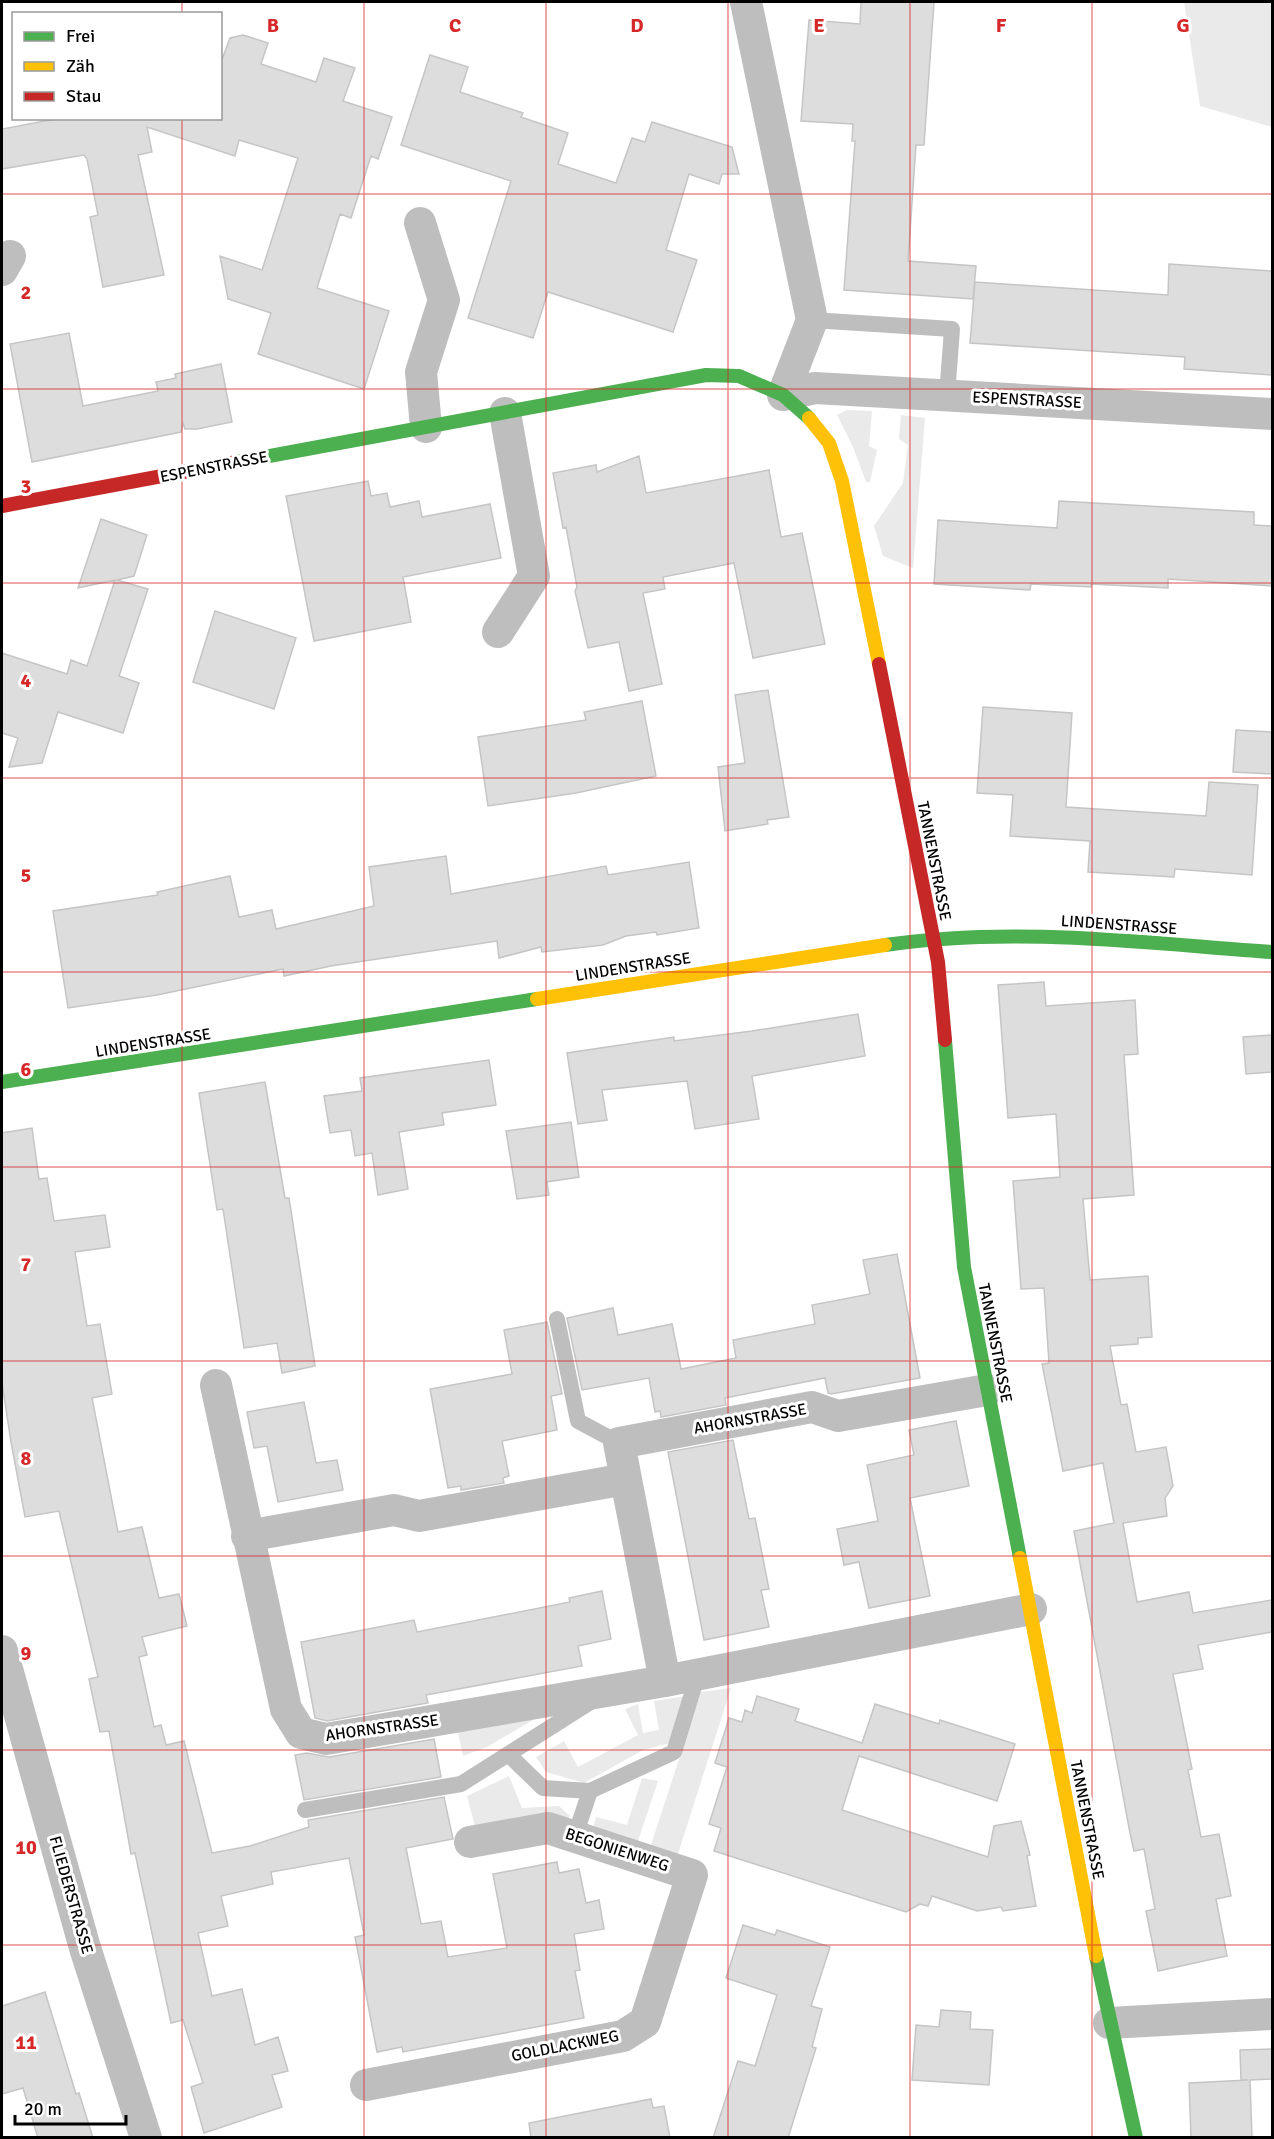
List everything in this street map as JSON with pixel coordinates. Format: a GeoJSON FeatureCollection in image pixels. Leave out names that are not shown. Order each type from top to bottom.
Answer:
{"type":"FeatureCollection","features":[{"type":"Feature","properties":{"kind":"street"},"geometry":{"type":"LineString","coordinates":[[746,2],[812,320],[783,395]]}},
{"type":"Feature","properties":{"kind":"street"},"geometry":{"type":"LineString","coordinates":[[420,223],[444,300],[421,372],[426,427]]}},
{"type":"Feature","properties":{"kind":"street","name":"ESPENSTRASSE"},"geometry":{"type":"LineString","coordinates":[[2,506],[706,375],[739,376],[783,395],[804,411],[829,443],[842,481],[855,550]]}},
{"type":"Feature","properties":{"kind":"street","name":"ESPENSTRASSE"},"geometry":{"type":"LineString","coordinates":[[783,395],[815,388],[1272,414]]}},
{"type":"Feature","properties":{"kind":"street"},"geometry":{"type":"LineString","coordinates":[[498,632],[534,576],[505,413]]}},
{"type":"Feature","properties":{"kind":"street","name":"TANNENSTRASSE"},"geometry":{"type":"LineString","coordinates":[[855,550],[938,962],[964,1267],[1109,2023],[1134,2137]]}},
{"type":"Feature","properties":{"kind":"street","name":"LINDENSTRASSE"},"geometry":{"type":"LineString","coordinates":[[2,1083],[933,938],[1031,936],[1272,952]]}},
{"type":"Feature","properties":{"kind":"street","name":"AHORNSTRASSE"},"geometry":{"type":"LineString","coordinates":[[216,1384],[286,1709],[301,1733],[326,1739],[665,1681],[1031,1610]]}},
{"type":"Feature","properties":{"kind":"street","name":"AHORNSTRASSE"},"geometry":{"type":"LineString","coordinates":[[619,1443],[812,1407],[838,1416],[987,1390]]}},
{"type":"Feature","properties":{"kind":"street"},"geometry":{"type":"LineString","coordinates":[[619,1443],[665,1681]]}},
{"type":"Feature","properties":{"kind":"street"},"geometry":{"type":"LineString","coordinates":[[247,1536],[394,1510],[419,1516],[626,1479]]}},
{"type":"Feature","properties":{"kind":"street","name":"FLIEDERSTRASSE"},"geometry":{"type":"LineString","coordinates":[[2,1651],[85,1948],[146,2138]]}},
{"type":"Feature","properties":{"kind":"street","name":"BEGONIENWEG"},"geometry":{"type":"LineString","coordinates":[[470,1842],[548,1828],[692,1875]]}},
{"type":"Feature","properties":{"kind":"street","name":"GOLDLACKWEG"},"geometry":{"type":"LineString","coordinates":[[366,2085],[623,2036],[645,2022],[692,1875]]}},
{"type":"Feature","properties":{"kind":"street"},"geometry":{"type":"LineString","coordinates":[[1109,2023],[1272,2014]]}},
{"type":"Feature","properties":{"kind":"lane"},"geometry":{"type":"LineString","coordinates":[[812,320],[952,329],[947,396]]}},
{"type":"Feature","properties":{"kind":"lane"},"geometry":{"type":"LineString","coordinates":[[557,1319],[578,1420],[619,1443]]}},
{"type":"Feature","properties":{"kind":"lane"},"geometry":{"type":"LineString","coordinates":[[508,1754],[543,1788],[590,1791],[674,1752],[698,1674]]}},
{"type":"Feature","properties":{"kind":"lane"},"geometry":{"type":"LineString","coordinates":[[305,1810],[461,1784],[608,1691]]}},
{"type":"Feature","properties":{"kind":"lane"},"geometry":{"type":"LineString","coordinates":[[575,1836],[590,1791]]}},
{"type":"Feature","properties":{"kind":"shaded area"},"geometry":{"type":"Polygon","coordinates":[[[1184,2],[1272,2],[1272,127],[1200,106],[1184,2]]]}},
{"type":"Feature","properties":{"kind":"shaded area"},"geometry":{"type":"Polygon","coordinates":[[[847,410],[872,411],[869,446],[877,450],[870,482],[866,482],[853,447],[837,415],[847,410]]]}},
{"type":"Feature","properties":{"kind":"shaded area"},"geometry":{"type":"Polygon","coordinates":[[[901,415],[925,418],[913,568],[883,556],[874,526],[903,483],[908,445],[899,439],[901,415]]]}},
{"type":"Feature","properties":{"kind":"shaded area"},"geometry":{"type":"Polygon","coordinates":[[[731,1688],[677,1857],[650,1848],[701,1692],[731,1688]]]}},
{"type":"Feature","properties":{"kind":"shaded area"},"geometry":{"type":"Polygon","coordinates":[[[686,1696],[670,1743],[643,1750],[584,1783],[546,1772],[536,1757],[564,1741],[578,1767],[638,1735],[625,1709],[638,1704],[643,1733],[659,1730],[654,1701],[686,1696]]]}},
{"type":"Feature","properties":{"kind":"shaded area"},"geometry":{"type":"Polygon","coordinates":[[[531,1710],[533,1720],[487,1747],[463,1756],[456,1723],[531,1710]]]}},
{"type":"Feature","properties":{"kind":"shaded area"},"geometry":{"type":"Polygon","coordinates":[[[509,1776],[522,1808],[559,1806],[570,1816],[567,1820],[477,1834],[467,1796],[509,1776]]]}},
{"type":"Feature","properties":{"kind":"shaded area"},"geometry":{"type":"Polygon","coordinates":[[[642,1778],[658,1781],[637,1844],[593,1829],[596,1817],[627,1825],[642,1778]]]}},
{"type":"Feature","properties":{"kind":"building"},"geometry":{"type":"Polygon","coordinates":[[[861,2],[934,2],[924,145],[916,145],[908,261],[976,266],[973,299],[844,290],[855,141],[852,141],[853,124],[801,121],[809,20],[860,24],[861,2]]]}},
{"type":"Feature","properties":{"kind":"building"},"geometry":{"type":"Polygon","coordinates":[[[243,35],[268,43],[261,64],[316,82],[324,58],[355,68],[343,101],[392,117],[378,159],[371,156],[351,218],[340,214],[317,288],[389,311],[364,389],[258,354],[271,313],[228,299],[220,256],[262,270],[298,158],[239,140],[235,156],[147,127],[152,152],[138,155],[164,275],[103,287],[90,217],[98,215],[87,159],[84,155],[2,169],[2,129],[49,120],[222,120],[222,60],[230,38],[243,35]]]}},
{"type":"Feature","properties":{"kind":"building"},"geometry":{"type":"Polygon","coordinates":[[[430,55],[468,67],[460,92],[523,113],[521,117],[568,133],[558,164],[616,183],[632,138],[645,142],[652,122],[732,147],[739,174],[722,174],[719,184],[689,174],[666,250],[697,260],[673,332],[548,292],[533,338],[468,318],[511,181],[401,145],[430,55]]]}},
{"type":"Feature","properties":{"kind":"building"},"geometry":{"type":"Polygon","coordinates":[[[1169,264],[1272,271],[1272,375],[1184,369],[1185,357],[970,343],[975,282],[1168,295],[1169,264]]]}},
{"type":"Feature","properties":{"kind":"building"},"geometry":{"type":"Polygon","coordinates":[[[69,333],[83,406],[158,391],[156,382],[176,378],[175,374],[221,364],[232,422],[197,429],[185,429],[183,423],[181,432],[32,462],[10,344],[69,333]]]}},
{"type":"Feature","properties":{"kind":"building"},"geometry":{"type":"Polygon","coordinates":[[[639,456],[646,493],[769,470],[781,537],[802,533],[825,644],[753,658],[734,563],[663,577],[665,589],[643,593],[662,684],[629,691],[619,642],[588,648],[575,591],[577,587],[566,527],[563,528],[553,473],[596,465],[597,472],[639,456]]]}},
{"type":"Feature","properties":{"kind":"building"},"geometry":{"type":"Polygon","coordinates":[[[368,481],[371,496],[387,493],[390,507],[419,501],[422,517],[490,504],[501,558],[403,577],[411,622],[314,641],[286,496],[368,481]]]}},
{"type":"Feature","properties":{"kind":"building"},"geometry":{"type":"Polygon","coordinates":[[[1059,501],[1254,512],[1254,525],[1272,526],[1272,586],[1168,579],[1168,588],[1031,584],[1030,590],[934,584],[938,520],[1057,528],[1059,501]]]}},
{"type":"Feature","properties":{"kind":"building"},"geometry":{"type":"Polygon","coordinates":[[[101,519],[147,535],[134,576],[117,580],[148,589],[119,676],[139,683],[123,733],[58,712],[42,763],[9,767],[18,738],[2,733],[2,653],[67,674],[71,660],[87,666],[115,580],[78,588],[101,519]]]}},
{"type":"Feature","properties":{"kind":"building"},"geometry":{"type":"Polygon","coordinates":[[[215,611],[296,638],[274,709],[193,682],[215,611]]]}},
{"type":"Feature","properties":{"kind":"building"},"geometry":{"type":"Polygon","coordinates":[[[768,690],[789,817],[767,820],[768,824],[725,831],[718,767],[745,763],[735,695],[768,690]]]}},
{"type":"Feature","properties":{"kind":"building"},"geometry":{"type":"Polygon","coordinates":[[[642,701],[656,776],[576,793],[488,806],[478,737],[586,720],[584,712],[642,701]]]}},
{"type":"Feature","properties":{"kind":"building"},"geometry":{"type":"Polygon","coordinates":[[[983,707],[1072,713],[1066,807],[1206,816],[1209,782],[1258,785],[1252,875],[1175,869],[1174,877],[1088,872],[1090,841],[1010,836],[1013,795],[977,793],[983,707]]]}},
{"type":"Feature","properties":{"kind":"building"},"geometry":{"type":"Polygon","coordinates":[[[1236,730],[1272,732],[1272,774],[1233,772],[1236,730]]]}},
{"type":"Feature","properties":{"kind":"building"},"geometry":{"type":"Polygon","coordinates":[[[446,856],[451,894],[606,866],[608,875],[689,862],[699,928],[657,935],[656,932],[626,936],[603,945],[542,952],[541,947],[499,958],[497,941],[331,966],[284,976],[283,969],[157,995],[68,1008],[53,911],[158,895],[157,892],[230,876],[239,917],[272,910],[276,929],[374,906],[369,867],[446,856]]]}},
{"type":"Feature","properties":{"kind":"building"},"geometry":{"type":"Polygon","coordinates":[[[1044,982],[1046,1006],[1135,1000],[1138,1054],[1124,1055],[1134,1195],[1083,1199],[1090,1280],[1148,1276],[1152,1337],[1138,1338],[1138,1344],[1110,1346],[1121,1405],[1127,1404],[1136,1452],[1166,1447],[1173,1486],[1165,1498],[1167,1516],[1123,1523],[1137,1602],[1189,1592],[1193,1613],[1272,1600],[1272,1632],[1198,1645],[1203,1669],[1173,1674],[1192,1769],[1188,1770],[1201,1837],[1219,1834],[1231,1896],[1216,1899],[1227,1956],[1158,1971],[1146,1911],[1155,1909],[1144,1849],[1134,1851],[1130,1833],[1074,1531],[1114,1523],[1103,1463],[1063,1471],[1042,1364],[1049,1363],[1044,1288],[1021,1289],[1013,1181],[1060,1177],[1056,1114],[1008,1118],[998,985],[1044,982]]]}},
{"type":"Feature","properties":{"kind":"building"},"geometry":{"type":"Polygon","coordinates":[[[858,1014],[865,1056],[752,1076],[759,1119],[695,1129],[687,1081],[602,1090],[607,1120],[578,1124],[567,1053],[674,1037],[674,1041],[752,1031],[858,1014]]]}},
{"type":"Feature","properties":{"kind":"building"},"geometry":{"type":"Polygon","coordinates":[[[1272,1035],[1272,1072],[1246,1074],[1243,1037],[1272,1035]]]}},
{"type":"Feature","properties":{"kind":"building"},"geometry":{"type":"Polygon","coordinates":[[[489,1060],[496,1105],[442,1113],[444,1125],[399,1132],[408,1189],[378,1195],[372,1153],[355,1156],[351,1130],[330,1133],[324,1096],[362,1091],[360,1078],[489,1060]]]}},
{"type":"Feature","properties":{"kind":"building"},"geometry":{"type":"Polygon","coordinates":[[[265,1082],[285,1198],[289,1198],[315,1366],[282,1373],[277,1343],[244,1348],[223,1209],[217,1210],[199,1093],[265,1082]]]}},
{"type":"Feature","properties":{"kind":"building"},"geometry":{"type":"Polygon","coordinates":[[[571,1122],[579,1177],[547,1182],[549,1195],[517,1199],[506,1131],[571,1122]]]}},
{"type":"Feature","properties":{"kind":"building"},"geometry":{"type":"Polygon","coordinates":[[[32,1128],[39,1179],[47,1178],[54,1221],[105,1215],[110,1247],[75,1252],[87,1326],[100,1324],[112,1394],[92,1398],[118,1532],[142,1527],[159,1598],[179,1594],[187,1626],[142,1637],[147,1655],[139,1657],[154,1727],[161,1725],[166,1745],[184,1741],[212,1853],[250,1846],[309,1827],[308,1820],[444,1797],[453,1839],[406,1848],[421,1924],[441,1921],[448,1957],[507,1948],[493,1874],[557,1862],[559,1873],[579,1869],[586,1903],[599,1900],[604,1929],[574,1934],[580,1970],[575,1971],[584,2018],[403,2052],[402,2047],[377,2052],[355,1937],[364,1935],[349,1858],[271,1872],[273,1884],[221,1896],[228,1926],[198,1933],[212,1996],[242,1989],[255,2045],[278,2037],[288,2071],[272,2075],[282,2107],[204,2133],[191,2087],[203,2083],[183,2020],[171,2023],[135,1853],[131,1854],[109,1731],[100,1732],[89,1679],[98,1677],[59,1511],[25,1517],[11,1442],[2,1383],[2,1133],[32,1128]]]}},
{"type":"Feature","properties":{"kind":"building"},"geometry":{"type":"Polygon","coordinates":[[[897,1254],[920,1378],[831,1394],[828,1393],[825,1378],[725,1398],[726,1405],[661,1417],[660,1411],[655,1412],[649,1378],[582,1390],[567,1318],[613,1308],[618,1335],[672,1324],[681,1369],[736,1358],[733,1340],[815,1324],[812,1305],[870,1294],[863,1260],[897,1254]]]}},
{"type":"Feature","properties":{"kind":"building"},"geometry":{"type":"Polygon","coordinates":[[[547,1322],[562,1394],[551,1396],[557,1430],[502,1441],[509,1476],[503,1478],[504,1483],[461,1490],[461,1486],[448,1488],[430,1389],[512,1374],[504,1330],[547,1322]]]}},
{"type":"Feature","properties":{"kind":"building"},"geometry":{"type":"Polygon","coordinates":[[[304,1402],[316,1463],[337,1460],[343,1490],[278,1502],[267,1446],[254,1448],[247,1412],[304,1402]]]}},
{"type":"Feature","properties":{"kind":"building"},"geometry":{"type":"Polygon","coordinates":[[[956,1421],[969,1486],[910,1498],[930,1596],[869,1608],[859,1562],[844,1565],[837,1529],[878,1521],[867,1465],[914,1455],[909,1430],[956,1421]]]}},
{"type":"Feature","properties":{"kind":"building"},"geometry":{"type":"Polygon","coordinates":[[[733,1440],[749,1519],[755,1518],[769,1589],[761,1590],[769,1627],[704,1640],[668,1452],[733,1440]]]}},
{"type":"Feature","properties":{"kind":"building"},"geometry":{"type":"Polygon","coordinates":[[[602,1591],[611,1639],[578,1646],[582,1666],[426,1695],[428,1703],[327,1721],[315,1718],[301,1642],[414,1620],[417,1632],[570,1602],[569,1598],[602,1591]]]}},
{"type":"Feature","properties":{"kind":"building"},"geometry":{"type":"Polygon","coordinates":[[[757,1696],[799,1709],[795,1721],[862,1743],[875,1704],[939,1724],[940,1720],[1015,1744],[997,1801],[859,1756],[842,1810],[988,1857],[994,1826],[1021,1821],[1030,1855],[1027,1856],[1036,1906],[1003,1911],[1001,1907],[977,1911],[932,1896],[928,1906],[920,1904],[906,1912],[714,1851],[721,1828],[709,1824],[727,1767],[715,1763],[729,1718],[742,1722],[745,1710],[752,1713],[757,1696]]]}},
{"type":"Feature","properties":{"kind":"building"},"geometry":{"type":"Polygon","coordinates":[[[434,1739],[441,1777],[304,1800],[295,1755],[307,1753],[329,1757],[434,1739]]]}},
{"type":"Feature","properties":{"kind":"building"},"geometry":{"type":"Polygon","coordinates":[[[743,1925],[775,1935],[777,1930],[830,1947],[811,2006],[822,2009],[812,2047],[816,2048],[788,2138],[713,2138],[738,2061],[755,2066],[777,1995],[726,1978],[743,1925]]]}},
{"type":"Feature","properties":{"kind":"building"},"geometry":{"type":"Polygon","coordinates":[[[45,1992],[76,2094],[79,2093],[93,2138],[38,2138],[23,2088],[2,2094],[2,2006],[45,1992]]]}},
{"type":"Feature","properties":{"kind":"building"},"geometry":{"type":"Polygon","coordinates":[[[941,2010],[971,2012],[970,2029],[993,2030],[989,2085],[912,2080],[916,2025],[939,2027],[941,2010]]]}},
{"type":"Feature","properties":{"kind":"building"},"geometry":{"type":"Polygon","coordinates":[[[1272,2049],[1272,2079],[1250,2080],[1252,2138],[1191,2138],[1189,2083],[1248,2080],[1241,2080],[1240,2050],[1272,2049]]]}},
{"type":"Feature","properties":{"kind":"building"},"geometry":{"type":"Polygon","coordinates":[[[651,2099],[653,2108],[664,2106],[670,2138],[531,2138],[529,2123],[651,2099]]]}},
{"type":"Feature","properties":{"kind":"traffic: fast"},"geometry":{"type":"LineString","coordinates":[[237,462],[706,375],[739,376],[783,395],[809,418]]}},
{"type":"Feature","properties":{"kind":"traffic: fast"},"geometry":{"type":"LineString","coordinates":[[885,945],[933,939],[1030,936],[1272,952]]}},
{"type":"Feature","properties":{"kind":"traffic: fast"},"geometry":{"type":"LineString","coordinates":[[2,1082],[537,999]]}},
{"type":"Feature","properties":{"kind":"traffic: fast"},"geometry":{"type":"LineString","coordinates":[[945,1040],[964,1267],[1020,1558]]}},
{"type":"Feature","properties":{"kind":"traffic: fast"},"geometry":{"type":"LineString","coordinates":[[1096,1956],[1136,2138]]}},
{"type":"Feature","properties":{"kind":"traffic: slow"},"geometry":{"type":"LineString","coordinates":[[809,418],[829,443],[842,481],[879,664]]}},
{"type":"Feature","properties":{"kind":"traffic: slow"},"geometry":{"type":"LineString","coordinates":[[537,999],[885,945]]}},
{"type":"Feature","properties":{"kind":"traffic: slow"},"geometry":{"type":"LineString","coordinates":[[1020,1558],[1096,1956]]}},
{"type":"Feature","properties":{"kind":"traffic: jam"},"geometry":{"type":"LineString","coordinates":[[2,506],[237,462]]}},
{"type":"Feature","properties":{"kind":"traffic: jam"},"geometry":{"type":"LineString","coordinates":[[879,664],[938,962],[945,1040]]}}]}
